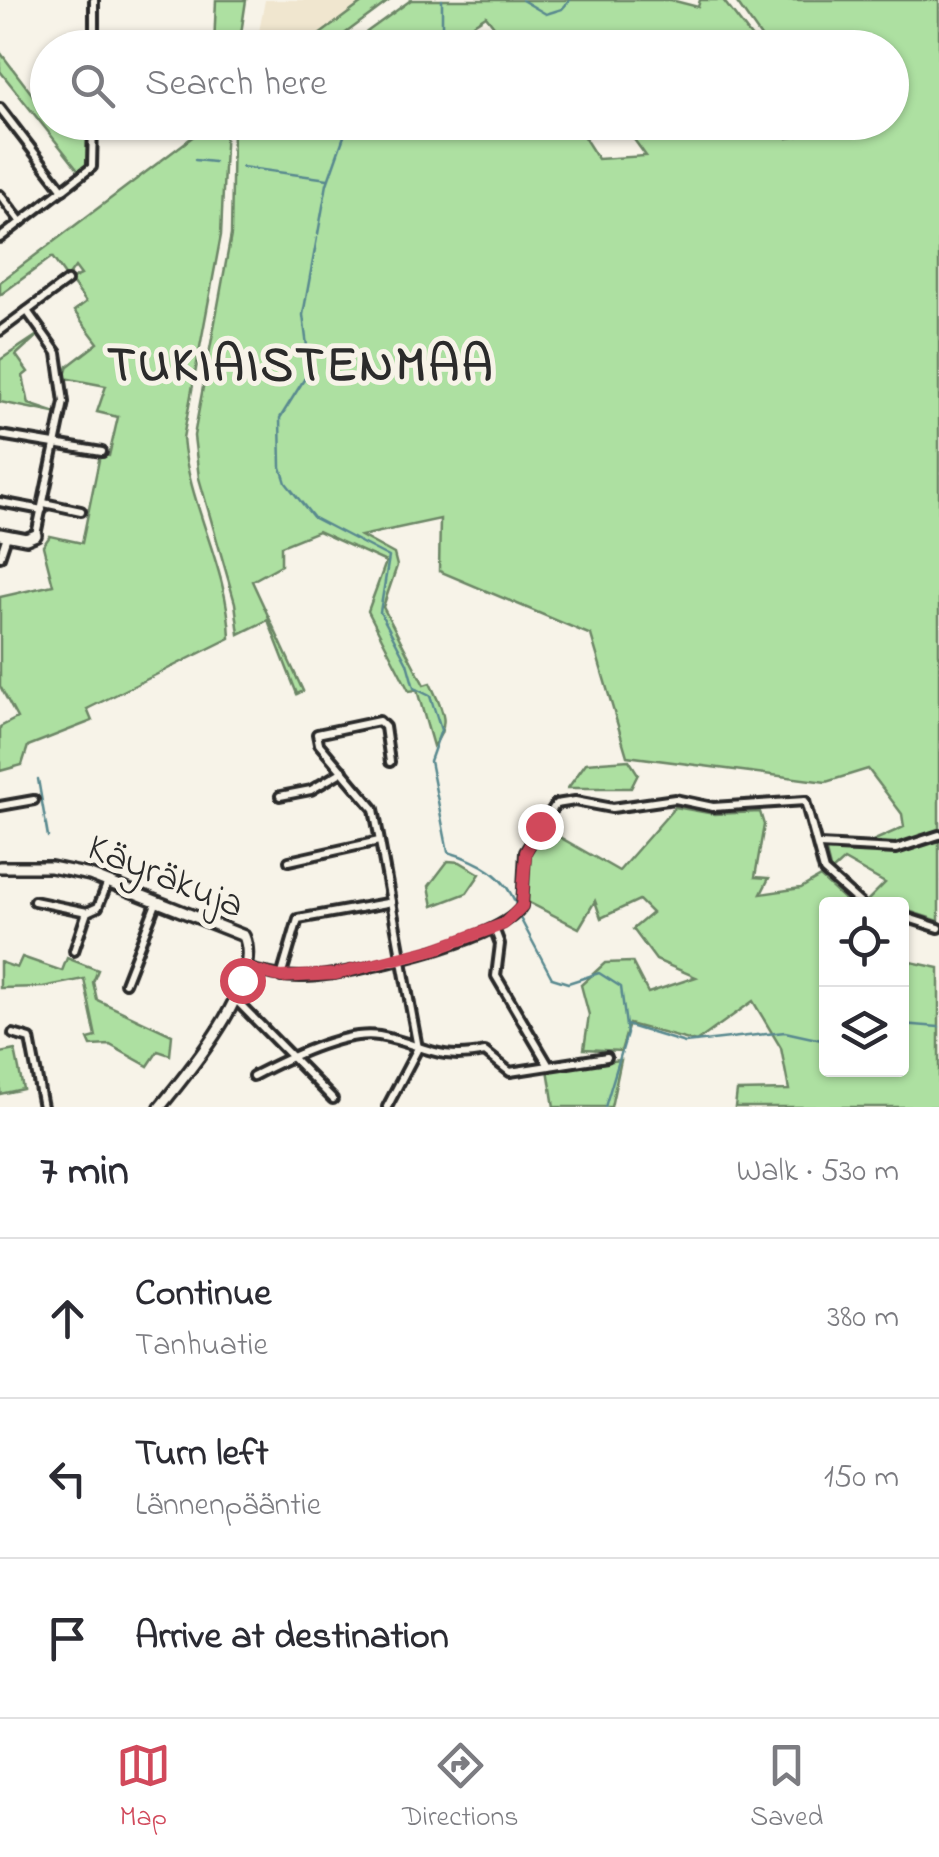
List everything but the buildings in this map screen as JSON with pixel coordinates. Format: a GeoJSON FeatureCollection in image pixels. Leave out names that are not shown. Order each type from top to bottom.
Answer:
{"type":"FeatureCollection","features":[{"type":"Feature","properties":{"kind":"street"},"geometry":{"type":"LineString","coordinates":[[94,0],[94,30]]}},
{"type":"Feature","properties":{"kind":"street"},"geometry":{"type":"LineString","coordinates":[[0,108],[63,190]]}},
{"type":"Feature","properties":{"kind":"street"},"geometry":{"type":"LineString","coordinates":[[0,238],[92,167],[93,140]]}},
{"type":"Feature","properties":{"kind":"street"},"geometry":{"type":"LineString","coordinates":[[0,195],[21,222]]}},
{"type":"Feature","properties":{"kind":"street"},"geometry":{"type":"LineString","coordinates":[[0,331],[67,281]]}},
{"type":"Feature","properties":{"kind":"street"},"geometry":{"type":"LineString","coordinates":[[0,557],[3,535],[28,539],[36,535],[64,405],[59,359],[26,311]]}},
{"type":"Feature","properties":{"kind":"street"},"geometry":{"type":"LineString","coordinates":[[0,435],[102,452]]}},
{"type":"Feature","properties":{"kind":"street"},"geometry":{"type":"LineString","coordinates":[[0,502],[81,510]]}},
{"type":"Feature","properties":{"kind":"street"},"geometry":{"type":"LineString","coordinates":[[386,1107],[418,1048],[372,805],[318,742],[320,730],[379,722],[386,728],[390,762]]}},
{"type":"Feature","properties":{"kind":"street"},"geometry":{"type":"LineString","coordinates":[[280,796],[311,790],[343,771]]}},
{"type":"Feature","properties":{"kind":"street"},"geometry":{"type":"LineString","coordinates":[[160,1107],[235,999],[244,968],[281,977],[336,974],[494,928],[514,917],[522,906],[526,852],[556,804],[567,801],[612,808],[676,799],[713,807],[806,801],[828,878],[852,897]]}},
{"type":"Feature","properties":{"kind":"street"},"geometry":{"type":"LineString","coordinates":[[0,806],[34,800]]}},
{"type":"Feature","properties":{"kind":"street"},"geometry":{"type":"LineString","coordinates":[[819,845],[896,849],[939,834]]}},
{"type":"Feature","properties":{"kind":"street"},"geometry":{"type":"LineString","coordinates":[[289,862],[379,841]]}},
{"type":"Feature","properties":{"kind":"street","name":"Käyräkuja"},"geometry":{"type":"LineString","coordinates":[[0,867],[51,867],[108,881],[235,930],[247,945],[244,968]]}},
{"type":"Feature","properties":{"kind":"street"},"geometry":{"type":"LineString","coordinates":[[34,901],[88,912],[98,908],[108,881]]}},
{"type":"Feature","properties":{"kind":"street"},"geometry":{"type":"LineString","coordinates":[[125,984],[157,900]]}},
{"type":"Feature","properties":{"kind":"street"},"geometry":{"type":"LineString","coordinates":[[281,977],[298,919],[388,903]]}},
{"type":"Feature","properties":{"kind":"street"},"geometry":{"type":"LineString","coordinates":[[74,950],[88,912]]}},
{"type":"Feature","properties":{"kind":"street"},"geometry":{"type":"LineString","coordinates":[[909,918],[939,928]]}},
{"type":"Feature","properties":{"kind":"street"},"geometry":{"type":"LineString","coordinates":[[494,928],[500,944],[496,976],[549,1066]]}},
{"type":"Feature","properties":{"kind":"street"},"geometry":{"type":"LineString","coordinates":[[235,999],[333,1099]]}},
{"type":"Feature","properties":{"kind":"street"},"geometry":{"type":"LineString","coordinates":[[13,1034],[27,1035],[30,1040],[43,1107]]}},
{"type":"Feature","properties":{"kind":"street"},"geometry":{"type":"LineString","coordinates":[[253,1076],[294,1055],[366,1036],[455,1058],[485,1052],[510,1072],[606,1058]]}},
{"type":"Feature","properties":{"kind":"shaded area"},"geometry":{"type":"Polygon","coordinates":[[[265,0],[366,0],[326,30],[259,30],[265,0]]]}},
{"type":"Feature","properties":{"kind":"green space"},"geometry":{"type":"Polygon","coordinates":[[[216,0],[246,0],[242,30],[215,30],[216,0]]]}},
{"type":"Feature","properties":{"kind":"green space"},"geometry":{"type":"Polygon","coordinates":[[[366,0],[390,0],[350,30],[326,30],[366,0]]]}},
{"type":"Feature","properties":{"kind":"green space"},"geometry":{"type":"Polygon","coordinates":[[[411,0],[671,0],[698,7],[700,0],[723,0],[746,30],[497,30],[486,16],[464,30],[370,30],[411,0]]]}},
{"type":"Feature","properties":{"kind":"green space"},"geometry":{"type":"Polygon","coordinates":[[[735,0],[939,0],[939,832],[894,846],[866,844],[904,827],[902,814],[868,769],[826,782],[627,756],[591,635],[439,571],[440,519],[361,536],[394,554],[397,566],[383,607],[424,685],[430,683],[441,708],[444,723],[433,746],[417,690],[409,691],[368,611],[386,562],[318,531],[281,546],[281,565],[252,581],[303,691],[297,694],[268,620],[239,634],[235,603],[199,478],[194,436],[231,235],[233,140],[586,140],[598,159],[646,156],[634,140],[909,140],[909,30],[756,30],[735,0]]]}},
{"type":"Feature","properties":{"kind":"green space"},"geometry":{"type":"Polygon","coordinates":[[[0,52],[30,92],[30,109],[0,71],[0,52]]]}},
{"type":"Feature","properties":{"kind":"green space"},"geometry":{"type":"Polygon","coordinates":[[[55,140],[88,140],[86,165],[80,172],[55,140]]]}},
{"type":"Feature","properties":{"kind":"green space"},"geometry":{"type":"Polygon","coordinates":[[[188,140],[225,140],[221,235],[183,438],[193,488],[223,586],[230,638],[87,709],[92,721],[28,746],[22,765],[0,771],[0,727],[17,718],[0,686],[0,597],[53,585],[43,546],[50,536],[82,543],[100,455],[109,456],[118,417],[97,412],[106,386],[64,378],[68,366],[98,343],[74,311],[86,302],[70,280],[81,275],[75,267],[67,278],[52,257],[0,295],[0,282],[188,140]]]}},
{"type":"Feature","properties":{"kind":"green space"},"geometry":{"type":"Polygon","coordinates":[[[39,334],[16,355],[28,372],[23,376],[29,404],[59,414],[0,402],[0,360],[39,334]]]}},
{"type":"Feature","properties":{"kind":"green space"},"geometry":{"type":"Polygon","coordinates":[[[629,760],[638,774],[631,788],[568,788],[586,763],[629,760]]]}},
{"type":"Feature","properties":{"kind":"green space"},"geometry":{"type":"Polygon","coordinates":[[[675,807],[714,814],[760,812],[764,825],[755,877],[769,878],[761,894],[801,888],[820,877],[841,897],[819,897],[819,1077],[909,1077],[909,962],[939,968],[939,1107],[735,1107],[737,1091],[789,1090],[781,1048],[753,1001],[696,1042],[629,1024],[621,1051],[584,1049],[589,1015],[581,985],[605,963],[632,962],[648,993],[696,977],[656,960],[633,929],[652,913],[639,900],[601,918],[595,901],[579,928],[522,899],[525,852],[540,826],[619,871],[675,807]]]}},
{"type":"Feature","properties":{"kind":"green space"},"geometry":{"type":"Polygon","coordinates":[[[939,839],[939,921],[909,911],[909,897],[871,897],[885,883],[844,860],[831,872],[825,848],[895,854],[939,839]]]}},
{"type":"Feature","properties":{"kind":"green space"},"geometry":{"type":"Polygon","coordinates":[[[448,861],[460,862],[480,874],[467,893],[433,906],[429,886],[448,861]]]}},
{"type":"Feature","properties":{"kind":"green space"},"geometry":{"type":"Polygon","coordinates":[[[22,957],[62,971],[67,958],[98,970],[93,982],[97,1000],[172,1035],[170,1055],[158,1051],[148,1066],[110,1045],[91,1046],[88,1039],[96,1037],[84,979],[43,987],[0,988],[0,962],[17,968],[22,957]]]}},
{"type":"Feature","properties":{"kind":"green space"},"geometry":{"type":"Polygon","coordinates":[[[15,1050],[23,1089],[0,1094],[0,1053],[15,1050]]]}},
{"type":"Feature","properties":{"kind":"green space"},"geometry":{"type":"Polygon","coordinates":[[[621,1060],[611,1107],[554,1107],[548,1069],[621,1060]]]}},
{"type":"Feature","properties":{"kind":"waterway"},"geometry":{"type":"LineString","coordinates":[[442,0],[442,30]]}},
{"type":"Feature","properties":{"kind":"waterway"},"geometry":{"type":"LineString","coordinates":[[522,0],[546,14],[562,9],[570,0]]}},
{"type":"Feature","properties":{"kind":"waterway"},"geometry":{"type":"LineString","coordinates":[[318,234],[327,184],[343,140]]}},
{"type":"Feature","properties":{"kind":"waterway"},"geometry":{"type":"LineString","coordinates":[[195,160],[214,162]]}},
{"type":"Feature","properties":{"kind":"waterway"},"geometry":{"type":"LineString","coordinates":[[242,167],[328,179]]}},
{"type":"Feature","properties":{"kind":"waterway"},"geometry":{"type":"LineString","coordinates":[[317,238],[303,315],[310,370],[280,418],[281,467],[286,483],[314,518],[389,557],[380,612],[407,663],[414,688],[430,696],[441,730],[430,761],[448,852],[499,878],[517,907]]}},
{"type":"Feature","properties":{"kind":"waterway"},"geometry":{"type":"LineString","coordinates":[[38,779],[48,837]]}},
{"type":"Feature","properties":{"kind":"waterway"},"geometry":{"type":"LineString","coordinates":[[520,918],[552,978],[568,983],[599,973],[621,987],[627,1034],[605,1107]]}},
{"type":"Feature","properties":{"kind":"waterway"},"geometry":{"type":"LineString","coordinates":[[626,1025],[685,1043],[785,1032],[819,1039]]}},
{"type":"Feature","properties":{"kind":"waterway"},"geometry":{"type":"LineString","coordinates":[[909,1025],[939,1027]]}},
{"type":"Feature","properties":{"kind":"district","name":"TUKIAISTENMAA"},"geometry":{"type":"Point","coordinates":[301,367]}},
{"type":"Feature","properties":{"kind":"route"},"geometry":{"type":"LineString","coordinates":[[242,980],[244,968],[281,977],[336,974],[435,949],[504,924],[522,906],[526,852],[540,826]]}}]}
